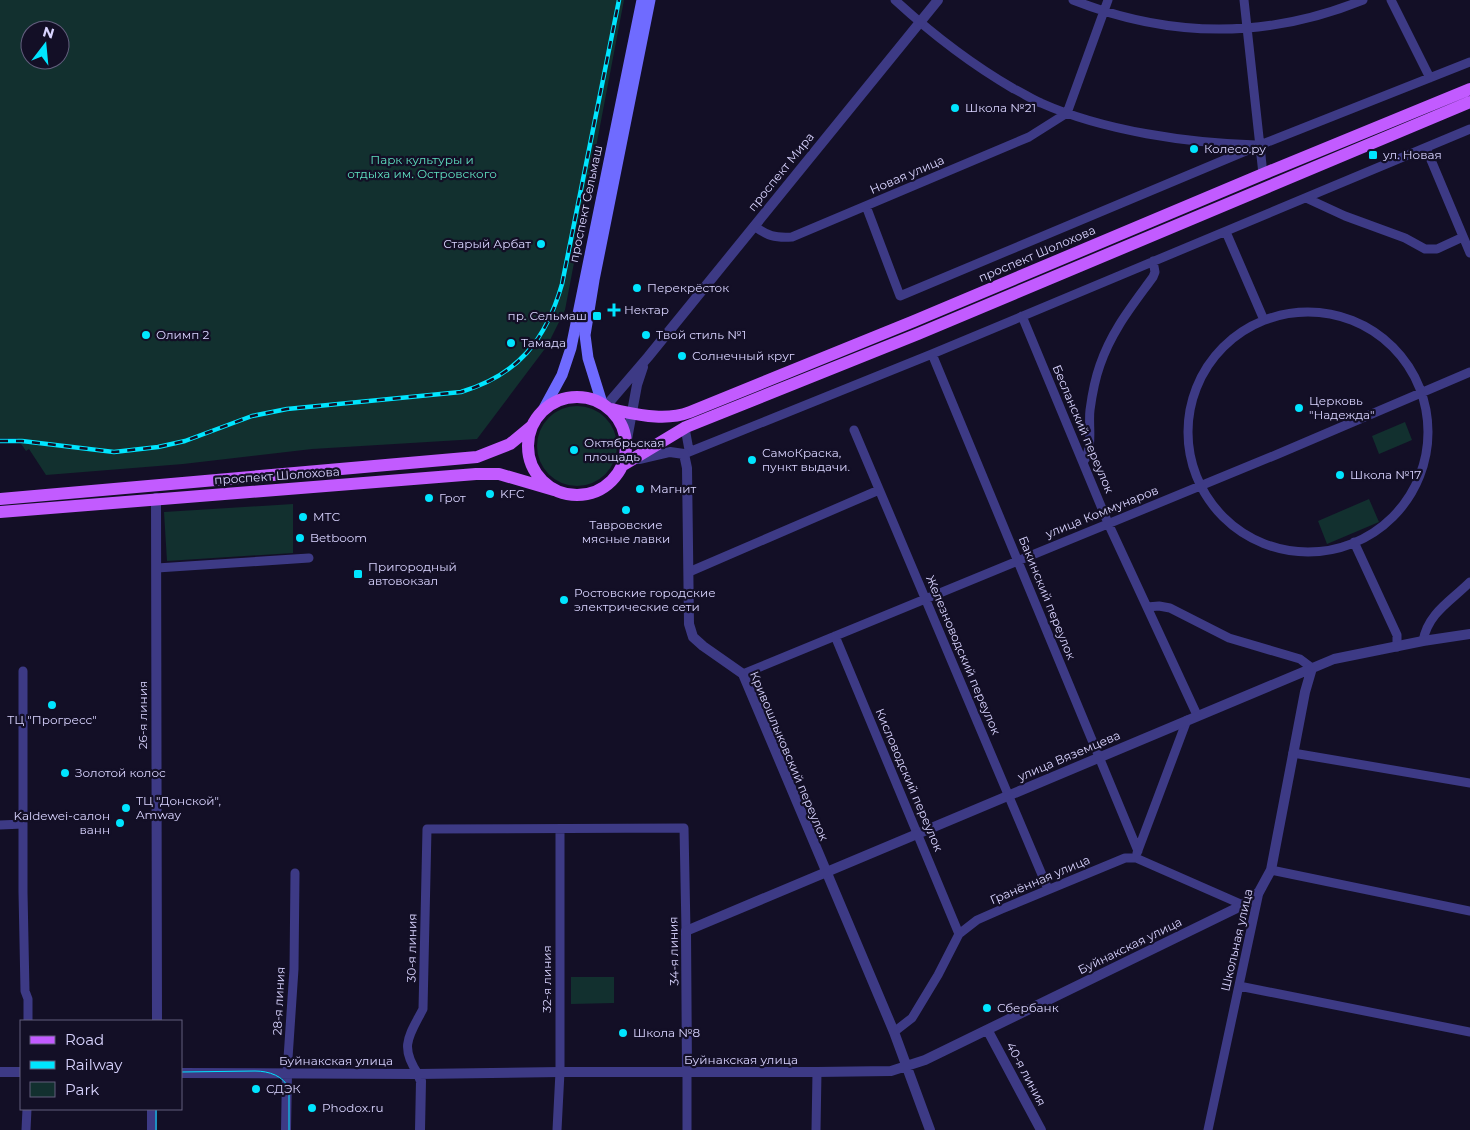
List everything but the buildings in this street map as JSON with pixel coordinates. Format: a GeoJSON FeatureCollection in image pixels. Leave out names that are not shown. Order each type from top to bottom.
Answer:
{"type":"FeatureCollection","features":[{"type":"Feature","properties":{"kind":"main road","name":"проспект Сельмаш"},"geometry":{"type":"LineString","coordinates":[[543,410],[562,375],[571,348],[642,0]]}},
{"type":"Feature","properties":{"kind":"main road","name":"проспект Сельмаш"},"geometry":{"type":"LineString","coordinates":[[606,406],[588,358],[585,335],[594,280],[650,0]]}},
{"type":"Feature","properties":{"kind":"main road","name":"проспект Шолохова"},"geometry":{"type":"LineString","coordinates":[[606,406],[630,413],[664,417],[690,412],[914,322],[1263,174],[1470,89]]}},
{"type":"Feature","properties":{"kind":"main road"},"geometry":{"type":"LineString","coordinates":[[628,462],[624,428],[618,418],[606,406],[584,397],[558,400],[543,410],[532,426],[528,440],[530,460],[538,476],[554,490],[569,495],[591,494],[608,485],[628,462],[685,428],[927,330],[1470,102]]}},
{"type":"Feature","properties":{"kind":"main road","name":"проспект Шолохова"},"geometry":{"type":"LineString","coordinates":[[0,499],[468,458],[483,455],[510,444],[532,426]]}},
{"type":"Feature","properties":{"kind":"main road","name":"проспект Шолохова"},"geometry":{"type":"LineString","coordinates":[[0,512],[156,498],[260,492],[476,474],[500,474],[554,490]]}},
{"type":"Feature","properties":{"kind":"street"},"geometry":{"type":"LineString","coordinates":[[895,0],[920,23],[997,79],[1039,103],[1066,113],[1170,137],[1219,144],[1260,145]]}},
{"type":"Feature","properties":{"kind":"street","name":"проспект Мира"},"geometry":{"type":"LineString","coordinates":[[606,406],[645,361],[938,0]]}},
{"type":"Feature","properties":{"kind":"street"},"geometry":{"type":"LineString","coordinates":[[1073,0],[1104,12],[1152,24],[1181,28],[1246,28],[1284,24],[1317,17],[1363,0]]}},
{"type":"Feature","properties":{"kind":"street"},"geometry":{"type":"LineString","coordinates":[[1066,113],[1108,0]]}},
{"type":"Feature","properties":{"kind":"street"},"geometry":{"type":"LineString","coordinates":[[1244,0],[1263,174]]}},
{"type":"Feature","properties":{"kind":"street"},"geometry":{"type":"LineString","coordinates":[[1391,0],[1430,78]]}},
{"type":"Feature","properties":{"kind":"street"},"geometry":{"type":"LineString","coordinates":[[866,206],[900,296],[1260,145],[1470,62]]}},
{"type":"Feature","properties":{"kind":"street","name":"Новая улица"},"geometry":{"type":"LineString","coordinates":[[754,226],[767,235],[779,238],[792,237],[1030,137],[1066,113]]}},
{"type":"Feature","properties":{"kind":"street"},"geometry":{"type":"LineString","coordinates":[[628,462],[670,452],[687,452],[777,417],[1470,129]]}},
{"type":"Feature","properties":{"kind":"street"},"geometry":{"type":"LineString","coordinates":[[1426,148],[1470,253]]}},
{"type":"Feature","properties":{"kind":"street"},"geometry":{"type":"LineString","coordinates":[[1306,198],[1345,216],[1405,238],[1425,249],[1437,249],[1463,237]]}},
{"type":"Feature","properties":{"kind":"street"},"geometry":{"type":"LineString","coordinates":[[1226,232],[1264,320]]}},
{"type":"Feature","properties":{"kind":"street"},"geometry":{"type":"LineString","coordinates":[[1083,462],[1088,456],[1090,411],[1100,366],[1118,325],[1153,277],[1155,272],[1153,261]]}},
{"type":"Feature","properties":{"kind":"street"},"geometry":{"type":"LineString","coordinates":[[1309,312],[1338,315],[1358,322],[1378,335],[1399,353],[1422,393],[1427,414],[1428,442],[1423,467],[1410,496],[1392,517],[1371,534],[1339,548],[1315,552],[1290,550],[1267,544],[1246,534],[1228,521],[1210,501],[1200,485],[1193,468],[1188,439],[1188,419],[1200,378],[1213,358],[1224,346],[1246,328],[1264,320],[1286,314],[1309,312]]}},
{"type":"Feature","properties":{"kind":"street","name":"Бесланский переулок"},"geometry":{"type":"LineString","coordinates":[[1022,316],[1108,523],[1198,715]]}},
{"type":"Feature","properties":{"kind":"street","name":"Бакинский переулок"},"geometry":{"type":"LineString","coordinates":[[932,354],[1018,560],[1137,855]]}},
{"type":"Feature","properties":{"kind":"street","name":"проспект Мира"},"geometry":{"type":"LineString","coordinates":[[626,439],[630,413],[645,361]]}},
{"type":"Feature","properties":{"kind":"street","name":"улица Коммунаров"},"geometry":{"type":"LineString","coordinates":[[743,674],[1470,372]]}},
{"type":"Feature","properties":{"kind":"street"},"geometry":{"type":"LineString","coordinates":[[685,428],[687,452]]}},
{"type":"Feature","properties":{"kind":"street","name":"Железноводский переулок"},"geometry":{"type":"LineString","coordinates":[[854,430],[1048,890]]}},
{"type":"Feature","properties":{"kind":"street","name":"Кривошлыковский переулок"},"geometry":{"type":"LineString","coordinates":[[687,452],[690,624],[693,637],[743,674],[894,1032],[930,1130]]}},
{"type":"Feature","properties":{"kind":"street"},"geometry":{"type":"LineString","coordinates":[[689,572],[879,490]]}},
{"type":"Feature","properties":{"kind":"street","name":"26-я линия"},"geometry":{"type":"LineString","coordinates":[[156,498],[157,1020]]}},
{"type":"Feature","properties":{"kind":"street"},"geometry":{"type":"LineString","coordinates":[[1354,542],[1397,635],[1397,647]]}},
{"type":"Feature","properties":{"kind":"street"},"geometry":{"type":"LineString","coordinates":[[157,568],[309,558]]}},
{"type":"Feature","properties":{"kind":"street"},"geometry":{"type":"LineString","coordinates":[[1423,641],[1424,632],[1431,618],[1470,582]]}},
{"type":"Feature","properties":{"kind":"street"},"geometry":{"type":"LineString","coordinates":[[1147,607],[1159,606],[1170,608],[1228,638],[1300,659],[1312,668]]}},
{"type":"Feature","properties":{"kind":"street","name":"улица Вяземцева"},"geometry":{"type":"LineString","coordinates":[[686,930],[1334,659],[1423,641],[1470,634]]}},
{"type":"Feature","properties":{"kind":"street","name":"Кисловодский переулок"},"geometry":{"type":"LineString","coordinates":[[835,636],[959,934]]}},
{"type":"Feature","properties":{"kind":"street","name":"Школьная улица"},"geometry":{"type":"LineString","coordinates":[[1208,1130],[1259,892],[1271,870],[1293,753],[1312,668]]}},
{"type":"Feature","properties":{"kind":"street"},"geometry":{"type":"LineString","coordinates":[[23,671],[25,991],[28,1000],[28,1020]]}},
{"type":"Feature","properties":{"kind":"street"},"geometry":{"type":"LineString","coordinates":[[1187,720],[1137,855],[1243,905]]}},
{"type":"Feature","properties":{"kind":"street"},"geometry":{"type":"LineString","coordinates":[[1293,753],[1470,784]]}},
{"type":"Feature","properties":{"kind":"street"},"geometry":{"type":"LineString","coordinates":[[0,825],[23,824]]}},
{"type":"Feature","properties":{"kind":"street","name":"34-я линия"},"geometry":{"type":"LineString","coordinates":[[560,829],[684,828],[687,1130]]}},
{"type":"Feature","properties":{"kind":"street","name":"30-я линия"},"geometry":{"type":"LineString","coordinates":[[420,1130],[421,1081],[410,1062],[407,1046],[410,1035],[423,1009],[427,829],[560,829]]}},
{"type":"Feature","properties":{"kind":"street","name":"32-я линия"},"geometry":{"type":"LineString","coordinates":[[557,1130],[560,1072],[560,829]]}},
{"type":"Feature","properties":{"kind":"street","name":"Гранённая улица"},"geometry":{"type":"LineString","coordinates":[[894,1032],[912,1018],[938,975],[959,934],[977,920],[1125,858],[1137,855]]}},
{"type":"Feature","properties":{"kind":"street"},"geometry":{"type":"LineString","coordinates":[[1271,870],[1470,911]]}},
{"type":"Feature","properties":{"kind":"street","name":"28-я линия"},"geometry":{"type":"LineString","coordinates":[[286,1130],[287,1073],[294,969],[295,873]]}},
{"type":"Feature","properties":{"kind":"street","name":"Буйнакская улица"},"geometry":{"type":"LineString","coordinates":[[182,1073],[418,1074],[891,1071],[925,1060],[988,1030],[1243,905],[1259,892]]}},
{"type":"Feature","properties":{"kind":"street"},"geometry":{"type":"LineString","coordinates":[[1239,986],[1470,1032]]}},
{"type":"Feature","properties":{"kind":"street","name":"40-я линия"},"geometry":{"type":"LineString","coordinates":[[988,1030],[1041,1130]]}},
{"type":"Feature","properties":{"kind":"street"},"geometry":{"type":"LineString","coordinates":[[0,1072],[20,1072]]}},
{"type":"Feature","properties":{"kind":"street"},"geometry":{"type":"LineString","coordinates":[[816,1130],[817,1072]]}},
{"type":"Feature","properties":{"kind":"street"},"geometry":{"type":"LineString","coordinates":[[26,1130],[27,1110]]}},
{"type":"Feature","properties":{"kind":"street"},"geometry":{"type":"LineString","coordinates":[[152,1110],[152,1130]]}},
{"type":"Feature","properties":{"kind":"green space","name":"Парк культуры и отдыха им. Островского"},"geometry":{"type":"Polygon","coordinates":[[[0,0],[624,0],[565,310],[547,346],[477,439],[312,449],[183,464],[46,475],[29,449],[26,451],[17,438],[0,438],[0,0]]]}},
{"type":"Feature","properties":{"kind":"green space"},"geometry":{"type":"Polygon","coordinates":[[[569,406],[585,406],[606,417],[617,438],[617,454],[606,475],[585,486],[569,486],[555,480],[543,468],[537,454],[537,438],[543,424],[555,412],[569,406]]]}},
{"type":"Feature","properties":{"kind":"green space"},"geometry":{"type":"Polygon","coordinates":[[[1405,422],[1412,440],[1379,454],[1372,436],[1405,422]]]}},
{"type":"Feature","properties":{"kind":"green space"},"geometry":{"type":"Polygon","coordinates":[[[1369,499],[1379,522],[1327,544],[1318,521],[1369,499]]]}},
{"type":"Feature","properties":{"kind":"green space"},"geometry":{"type":"Polygon","coordinates":[[[293,504],[293,553],[167,561],[164,512],[293,504]]]}},
{"type":"Feature","properties":{"kind":"green space"},"geometry":{"type":"Polygon","coordinates":[[[571,977],[614,977],[614,1003],[571,1004],[571,977]]]}},
{"type":"Feature","properties":{"kind":"tram line"},"geometry":{"type":"LineString","coordinates":[[182,1072],[255,1071],[275,1075],[284,1081],[289,1089],[289,1130]]}},
{"type":"Feature","properties":{"kind":"tram line"},"geometry":{"type":"LineString","coordinates":[[156,1110],[156,1130]]}},
{"type":"Feature","properties":{"kind":"railway"},"geometry":{"type":"LineString","coordinates":[[0,441],[22,441],[114,452],[158,447],[185,441],[252,416],[287,409],[461,392],[499,376],[527,353],[538,338],[547,322],[562,284],[619,0]]}},
{"type":"Feature","properties":{"kind":"place","name":"Школа №21"},"geometry":{"type":"Point","coordinates":[955,108]}},
{"type":"Feature","properties":{"kind":"place","name":"Колесо.ру"},"geometry":{"type":"Point","coordinates":[1194,149]}},
{"type":"Feature","properties":{"kind":"place","name":"ул. Новая"},"geometry":{"type":"Point","coordinates":[1373,155]}},
{"type":"Feature","properties":{"kind":"place","name":"Старый Арбат"},"geometry":{"type":"Point","coordinates":[541,244]}},
{"type":"Feature","properties":{"kind":"place","name":"Перекрёсток"},"geometry":{"type":"Point","coordinates":[637,288]}},
{"type":"Feature","properties":{"kind":"place","name":"Нектар"},"geometry":{"type":"Point","coordinates":[614,310]}},
{"type":"Feature","properties":{"kind":"place","name":"пр. Сельмаш"},"geometry":{"type":"Point","coordinates":[597,316]}},
{"type":"Feature","properties":{"kind":"place","name":"Олимп 2"},"geometry":{"type":"Point","coordinates":[146,335]}},
{"type":"Feature","properties":{"kind":"place","name":"Твой стиль №1"},"geometry":{"type":"Point","coordinates":[646,335]}},
{"type":"Feature","properties":{"kind":"place","name":"Тамада"},"geometry":{"type":"Point","coordinates":[511,343]}},
{"type":"Feature","properties":{"kind":"place","name":"Солнечный круг"},"geometry":{"type":"Point","coordinates":[682,356]}},
{"type":"Feature","properties":{"kind":"place","name":"Церковь \"Надежда\""},"geometry":{"type":"Point","coordinates":[1299,408]}},
{"type":"Feature","properties":{"kind":"place","name":"Октябрьская площадь"},"geometry":{"type":"Point","coordinates":[574,450]}},
{"type":"Feature","properties":{"kind":"place","name":"СамоКраска, пункт выдачи."},"geometry":{"type":"Point","coordinates":[752,460]}},
{"type":"Feature","properties":{"kind":"place","name":"Школа №17"},"geometry":{"type":"Point","coordinates":[1340,475]}},
{"type":"Feature","properties":{"kind":"place","name":"Магнит"},"geometry":{"type":"Point","coordinates":[640,489]}},
{"type":"Feature","properties":{"kind":"place","name":"KFC"},"geometry":{"type":"Point","coordinates":[490,494]}},
{"type":"Feature","properties":{"kind":"place","name":"Грот"},"geometry":{"type":"Point","coordinates":[429,498]}},
{"type":"Feature","properties":{"kind":"place","name":"Тавровские мясные лавки"},"geometry":{"type":"Point","coordinates":[626,510]}},
{"type":"Feature","properties":{"kind":"place","name":"МТС"},"geometry":{"type":"Point","coordinates":[303,517]}},
{"type":"Feature","properties":{"kind":"place","name":"Betboom"},"geometry":{"type":"Point","coordinates":[300,538]}},
{"type":"Feature","properties":{"kind":"place","name":"Пригородный автовокзал"},"geometry":{"type":"Point","coordinates":[358,574]}},
{"type":"Feature","properties":{"kind":"place","name":"Ростовские городские электрические сети"},"geometry":{"type":"Point","coordinates":[564,600]}},
{"type":"Feature","properties":{"kind":"place","name":"ТЦ \"Прогресс\""},"geometry":{"type":"Point","coordinates":[52,705]}},
{"type":"Feature","properties":{"kind":"place","name":"Золотой колос"},"geometry":{"type":"Point","coordinates":[65,773]}},
{"type":"Feature","properties":{"kind":"place","name":"ТЦ \"Донской\", Amway"},"geometry":{"type":"Point","coordinates":[126,808]}},
{"type":"Feature","properties":{"kind":"place","name":"Kaldewei-салон ванн"},"geometry":{"type":"Point","coordinates":[120,823]}},
{"type":"Feature","properties":{"kind":"place","name":"Сбербанк"},"geometry":{"type":"Point","coordinates":[987,1008]}},
{"type":"Feature","properties":{"kind":"place","name":"Школа №8"},"geometry":{"type":"Point","coordinates":[623,1033]}},
{"type":"Feature","properties":{"kind":"place","name":"СДЭК"},"geometry":{"type":"Point","coordinates":[256,1089]}},
{"type":"Feature","properties":{"kind":"place","name":"Phodox.ru"},"geometry":{"type":"Point","coordinates":[312,1108]}}]}
